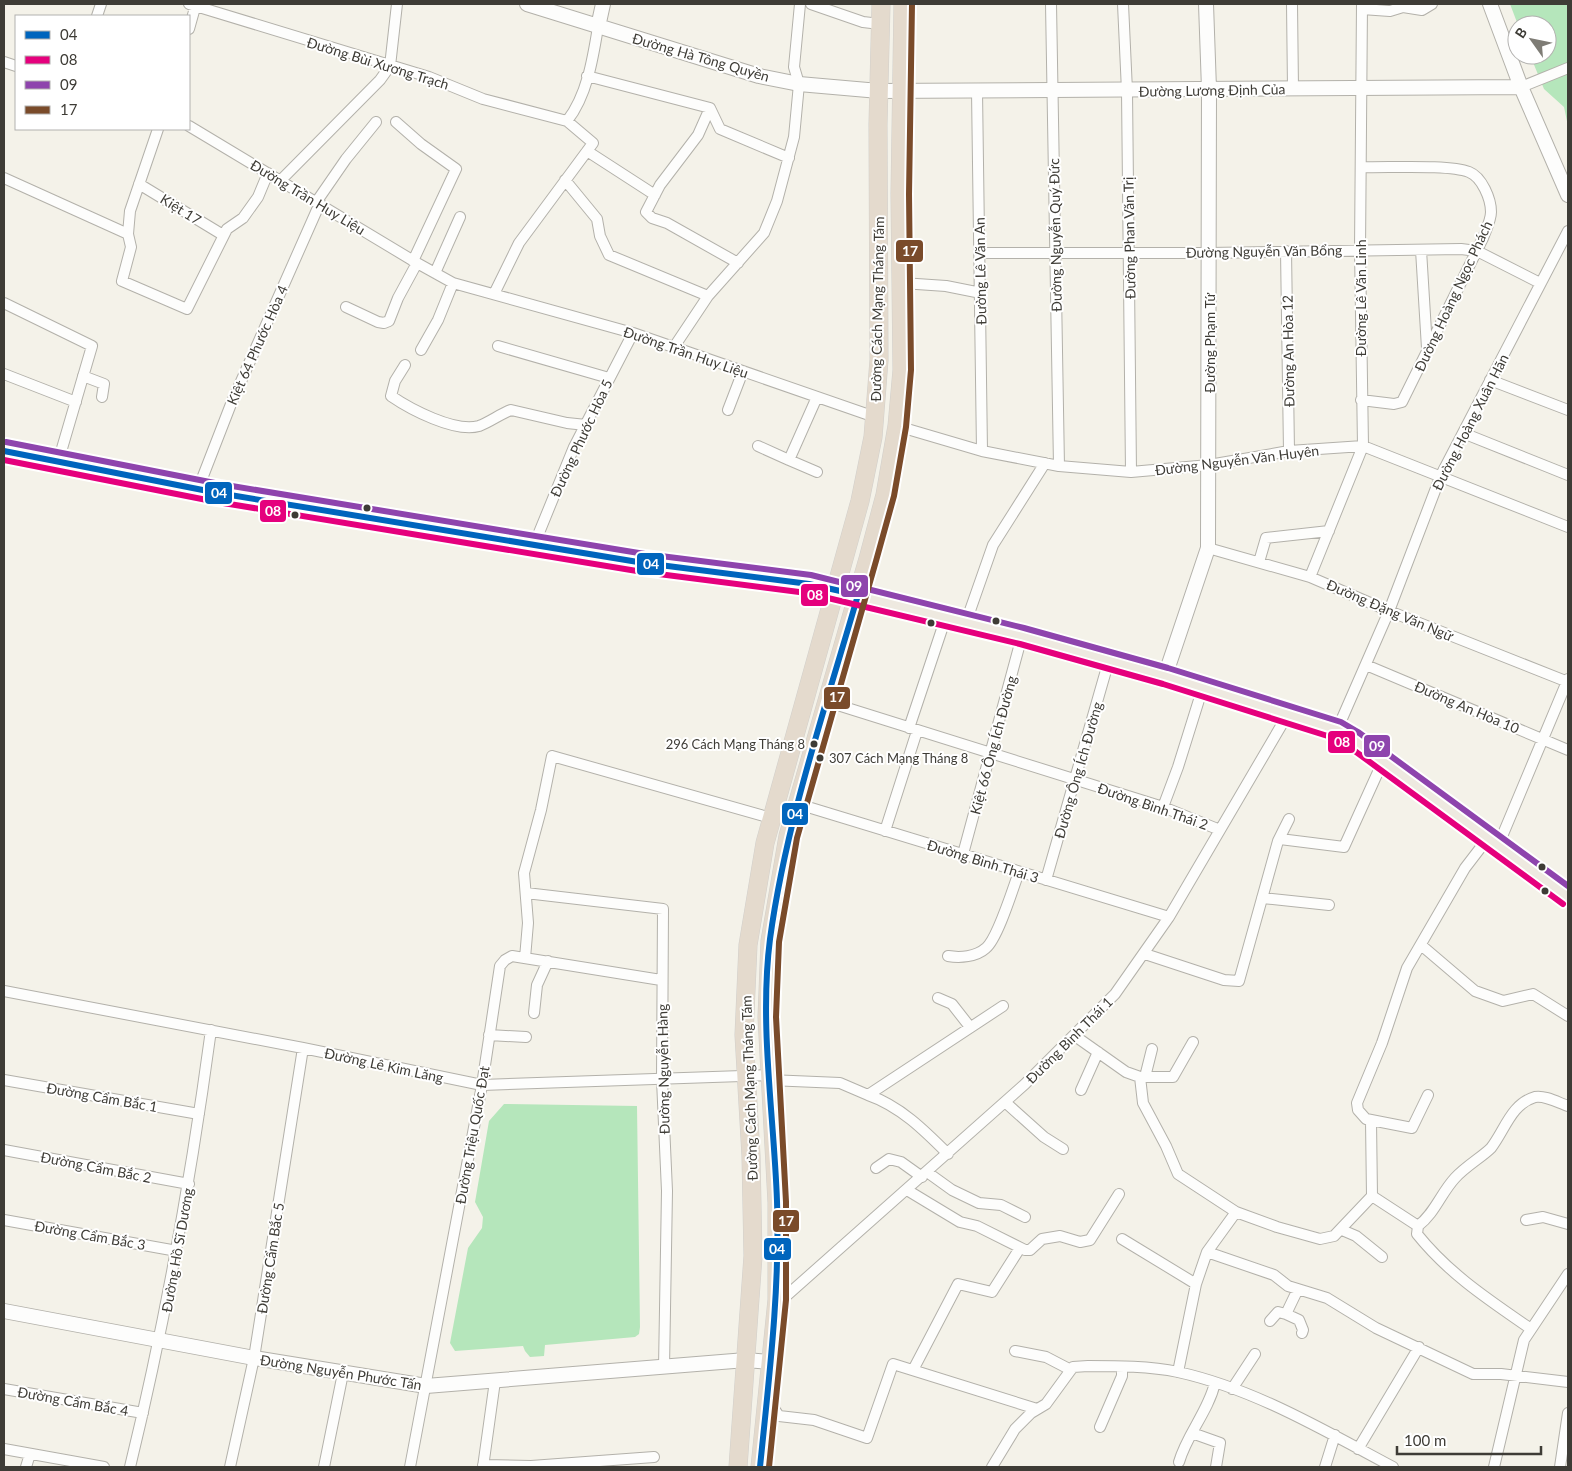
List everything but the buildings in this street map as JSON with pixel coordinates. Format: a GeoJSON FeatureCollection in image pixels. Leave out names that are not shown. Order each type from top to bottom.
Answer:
{"type":"FeatureCollection","features":[{"type":"Feature","properties":{"kind":"highway","name":"Đường Cách Mạng Tháng Tám"},"geometry":{"type":"LineString","coordinates":[[738,1467],[752,1279],[753,1214],[746,1076],[745,1002],[748,945],[758,874],[771,818],[862,491],[875,417],[880,360],[879,91],[881,4]]}},
{"type":"Feature","properties":{"kind":"highway","name":"Đường Cách Mạng Tháng Tám"},"geometry":{"type":"LineString","coordinates":[[760,1467],[776,1305],[777,1202],[769,1078],[767,996],[770,941],[783,862],[858,596],[884,495],[897,426],[902,370],[900,194],[904,4]]}},
{"type":"Feature","properties":{"kind":"main road"},"geometry":{"type":"LineString","coordinates":[[836,590],[1022,636],[1109,660],[1337,730],[1383,761],[1568,897]]}},
{"type":"Feature","properties":{"kind":"street"},"geometry":{"type":"LineString","coordinates":[[190,24],[194,4]]}},
{"type":"Feature","properties":{"kind":"street","name":"Đường Bùi Xương Trạch"},"geometry":{"type":"LineString","coordinates":[[194,4],[429,77],[483,99],[568,120]]}},
{"type":"Feature","properties":{"kind":"street"},"geometry":{"type":"LineString","coordinates":[[281,180],[380,80],[390,66],[397,4]]}},
{"type":"Feature","properties":{"kind":"street","name":"Đường Hà Tông Quyền"},"geometry":{"type":"LineString","coordinates":[[527,4],[759,76],[798,84],[903,92]]}},
{"type":"Feature","properties":{"kind":"street"},"geometry":{"type":"LineString","coordinates":[[494,294],[518,243],[593,143],[568,120],[577,109],[587,76],[603,4]]}},
{"type":"Feature","properties":{"kind":"street"},"geometry":{"type":"LineString","coordinates":[[674,347],[708,296],[764,233],[777,201],[794,137],[798,84],[794,67],[798,4]]}},
{"type":"Feature","properties":{"kind":"street"},"geometry":{"type":"LineString","coordinates":[[811,4],[848,18],[880,24]]}},
{"type":"Feature","properties":{"kind":"street","name":"Đường Nguyễn Quý Đức"},"geometry":{"type":"LineString","coordinates":[[1051,4],[1059,466]]}},
{"type":"Feature","properties":{"kind":"street","name":"Đường Phan Văn Trị"},"geometry":{"type":"LineString","coordinates":[[1123,4],[1127,91],[1131,472]]}},
{"type":"Feature","properties":{"kind":"street","name":"Đường Phạm Tứ"},"geometry":{"type":"LineString","coordinates":[[1165,676],[1208,548],[1209,88],[1206,4]]}},
{"type":"Feature","properties":{"kind":"street"},"geometry":{"type":"LineString","coordinates":[[1292,4],[1293,89]]}},
{"type":"Feature","properties":{"kind":"street","name":"Đường Lê Văn Linh"},"geometry":{"type":"LineString","coordinates":[[1310,577],[1363,446],[1360,400],[1362,7],[1390,11],[1403,7],[1422,10],[1432,4]]}},
{"type":"Feature","properties":{"kind":"street"},"geometry":{"type":"LineString","coordinates":[[1490,4],[1521,87],[1568,194]]}},
{"type":"Feature","properties":{"kind":"street"},"geometry":{"type":"LineString","coordinates":[[1521,87],[1568,68]]}},
{"type":"Feature","properties":{"kind":"street"},"geometry":{"type":"LineString","coordinates":[[587,76],[710,108],[720,129],[789,158]]}},
{"type":"Feature","properties":{"kind":"street","name":"Đường Lương Định Của"},"geometry":{"type":"LineString","coordinates":[[903,92],[1127,91],[1209,88],[1521,87]]}},
{"type":"Feature","properties":{"kind":"street","name":"Đường Lê Văn An"},"geometry":{"type":"LineString","coordinates":[[977,91],[982,451]]}},
{"type":"Feature","properties":{"kind":"street"},"geometry":{"type":"LineString","coordinates":[[710,108],[698,135],[654,195],[646,212],[652,218],[667,224],[738,263]]}},
{"type":"Feature","properties":{"kind":"street","name":"Kiệt 64 Phước Hòa 4"},"geometry":{"type":"LineString","coordinates":[[198,489],[231,404],[318,202],[346,159],[376,122]]}},
{"type":"Feature","properties":{"kind":"street"},"geometry":{"type":"LineString","coordinates":[[346,307],[384,323],[393,315],[398,298],[456,169],[421,144],[396,122]]}},
{"type":"Feature","properties":{"kind":"street","name":"Đường Trần Huy Liệu"},"geometry":{"type":"LineString","coordinates":[[190,127],[415,262],[454,283],[632,333],[875,417]]}},
{"type":"Feature","properties":{"kind":"street"},"geometry":{"type":"LineString","coordinates":[[158,130],[130,211],[128,234],[130,247],[122,281],[187,309],[226,229],[243,218],[258,197],[268,173]]}},
{"type":"Feature","properties":{"kind":"street"},"geometry":{"type":"LineString","coordinates":[[587,151],[654,195]]}},
{"type":"Feature","properties":{"kind":"street","name":"Đường Hoàng Ngọc Phách"},"geometry":{"type":"LineString","coordinates":[[1360,167],[1454,169],[1471,173],[1479,180],[1489,198],[1491,213],[1477,251],[1402,402],[1394,404],[1360,400]]}},
{"type":"Feature","properties":{"kind":"street"},"geometry":{"type":"LineString","coordinates":[[4,178],[128,234]]}},
{"type":"Feature","properties":{"kind":"street"},"geometry":{"type":"LineString","coordinates":[[565,180],[597,219],[600,236],[608,255],[708,296]]}},
{"type":"Feature","properties":{"kind":"street","name":"Kiệt 17"},"geometry":{"type":"LineString","coordinates":[[139,184],[223,235]]}},
{"type":"Feature","properties":{"kind":"street"},"geometry":{"type":"LineString","coordinates":[[435,273],[460,216]]}},
{"type":"Feature","properties":{"kind":"street","name":"Đường Hoàng Xuân Hãn"},"geometry":{"type":"LineString","coordinates":[[1337,730],[1389,611],[1441,475],[1568,231]]}},
{"type":"Feature","properties":{"kind":"street","name":"Đường Nguyễn Văn Bổng"},"geometry":{"type":"LineString","coordinates":[[980,252],[1208,253],[1360,249],[1477,251],[1540,283]]}},
{"type":"Feature","properties":{"kind":"street"},"geometry":{"type":"LineString","coordinates":[[1421,250],[1427,349]]}},
{"type":"Feature","properties":{"kind":"street","name":"Đường An Hòa 12"},"geometry":{"type":"LineString","coordinates":[[1286,251],[1289,451]]}},
{"type":"Feature","properties":{"kind":"street"},"geometry":{"type":"LineString","coordinates":[[421,350],[438,320],[454,283]]}},
{"type":"Feature","properties":{"kind":"street"},"geometry":{"type":"LineString","coordinates":[[902,283],[946,286],[981,293]]}},
{"type":"Feature","properties":{"kind":"street"},"geometry":{"type":"LineString","coordinates":[[4,303],[92,346],[58,462]]}},
{"type":"Feature","properties":{"kind":"street","name":"Đường Phước Hòa 5"},"geometry":{"type":"LineString","coordinates":[[534,545],[586,425],[632,333]]}},
{"type":"Feature","properties":{"kind":"street"},"geometry":{"type":"LineString","coordinates":[[498,346],[609,378]]}},
{"type":"Feature","properties":{"kind":"street"},"geometry":{"type":"LineString","coordinates":[[405,365],[395,381],[391,396],[423,413],[455,426],[477,426],[511,410],[567,423],[586,425]]}},
{"type":"Feature","properties":{"kind":"street"},"geometry":{"type":"LineString","coordinates":[[728,410],[743,371]]}},
{"type":"Feature","properties":{"kind":"street"},"geometry":{"type":"LineString","coordinates":[[4,374],[76,402]]}},
{"type":"Feature","properties":{"kind":"street"},"geometry":{"type":"LineString","coordinates":[[83,376],[104,384],[102,397]]}},
{"type":"Feature","properties":{"kind":"street"},"geometry":{"type":"LineString","coordinates":[[1490,380],[1568,410]]}},
{"type":"Feature","properties":{"kind":"street"},"geometry":{"type":"LineString","coordinates":[[789,460],[817,396]]}},
{"type":"Feature","properties":{"kind":"street","name":"Đường Nguyễn Văn Huyên"},"geometry":{"type":"LineString","coordinates":[[897,426],[982,451],[1059,466],[1131,472],[1209,465],[1289,451],[1363,446],[1441,475],[1568,527]]}},
{"type":"Feature","properties":{"kind":"street"},"geometry":{"type":"LineString","coordinates":[[1463,433],[1568,475]]}},
{"type":"Feature","properties":{"kind":"street"},"geometry":{"type":"LineString","coordinates":[[758,446],[817,472]]}},
{"type":"Feature","properties":{"kind":"street"},"geometry":{"type":"LineString","coordinates":[[4,452],[198,489],[534,545],[644,563],[809,584],[836,590]]}},
{"type":"Feature","properties":{"kind":"street"},"geometry":{"type":"LineString","coordinates":[[966,622],[993,545],[1031,488],[1044,463]]}},
{"type":"Feature","properties":{"kind":"street"},"geometry":{"type":"LineString","coordinates":[[1259,562],[1266,538],[1329,531]]}},
{"type":"Feature","properties":{"kind":"street","name":"Đường Đặng Văn Ngữ"},"geometry":{"type":"LineString","coordinates":[[1208,548],[1310,577],[1389,611],[1568,681]]}},
{"type":"Feature","properties":{"kind":"street"},"geometry":{"type":"LineString","coordinates":[[885,831],[946,617]]}},
{"type":"Feature","properties":{"kind":"street","name":"Kiệt 66 Ông Ích Đường"},"geometry":{"type":"LineString","coordinates":[[963,854],[1022,636]]}},
{"type":"Feature","properties":{"kind":"street","name":"Đường Ông Ích Đường"},"geometry":{"type":"LineString","coordinates":[[1046,880],[1109,660]]}},
{"type":"Feature","properties":{"kind":"street","name":"Đường An Hòa 10"},"geometry":{"type":"LineString","coordinates":[[1366,665],[1568,750]]}},
{"type":"Feature","properties":{"kind":"street"},"geometry":{"type":"LineString","coordinates":[[1428,1095],[1412,1128],[1400,1124],[1366,1119],[1358,1110],[1357,1103],[1382,1043],[1407,968],[1464,868],[1493,842],[1543,739],[1568,681]]}},
{"type":"Feature","properties":{"kind":"street"},"geometry":{"type":"LineString","coordinates":[[1163,807],[1181,759],[1203,688]]}},
{"type":"Feature","properties":{"kind":"street","name":"Đường Bình Thái 2"},"geometry":{"type":"LineString","coordinates":[[828,702],[991,755],[1163,807],[1220,830]]}},
{"type":"Feature","properties":{"kind":"street","name":"Đường Bình Thái 1"},"geometry":{"type":"LineString","coordinates":[[776,1305],[1005,1102],[1075,1036],[1115,994],[1145,954],[1169,917],[1288,714]]}},
{"type":"Feature","properties":{"kind":"street"},"geometry":{"type":"LineString","coordinates":[[526,958],[528,923],[524,873],[541,810],[551,758],[555,755],[771,818]]}},
{"type":"Feature","properties":{"kind":"street"},"geometry":{"type":"LineString","coordinates":[[1280,839],[1323,846],[1341,847],[1346,845],[1383,761]]}},
{"type":"Feature","properties":{"kind":"street","name":"Đường Bình Thái 3"},"geometry":{"type":"LineString","coordinates":[[798,804],[1169,917]]}},
{"type":"Feature","properties":{"kind":"street"},"geometry":{"type":"LineString","coordinates":[[1145,954],[1224,980],[1239,981],[1280,839],[1289,819]]}},
{"type":"Feature","properties":{"kind":"street"},"geometry":{"type":"LineString","coordinates":[[948,956],[958,958],[969,956],[987,948],[1004,912],[1019,872]]}},
{"type":"Feature","properties":{"kind":"street","name":"Đường Nguyễn Hàng"},"geometry":{"type":"LineString","coordinates":[[526,893],[663,908],[662,1080],[667,1191],[664,1368]]}},
{"type":"Feature","properties":{"kind":"street"},"geometry":{"type":"LineString","coordinates":[[1262,898],[1329,905]]}},
{"type":"Feature","properties":{"kind":"street"},"geometry":{"type":"LineString","coordinates":[[1421,945],[1475,991],[1503,1001],[1533,994],[1568,1016]]}},
{"type":"Feature","properties":{"kind":"street","name":"Đường Triệu Quốc Đạt"},"geometry":{"type":"LineString","coordinates":[[410,1467],[482,1085],[488,1035],[500,966],[512,956],[662,980]]}},
{"type":"Feature","properties":{"kind":"street"},"geometry":{"type":"LineString","coordinates":[[534,1012],[537,985],[548,961]]}},
{"type":"Feature","properties":{"kind":"street","name":"Đường Lê Kim Lăng"},"geometry":{"type":"LineString","coordinates":[[4,991],[303,1048],[482,1085],[746,1076],[840,1083],[890,1104],[908,1116],[948,1154]]}},
{"type":"Feature","properties":{"kind":"street"},"geometry":{"type":"LineString","coordinates":[[938,998],[952,1004],[970,1027]]}},
{"type":"Feature","properties":{"kind":"street"},"geometry":{"type":"LineString","coordinates":[[868,1095],[1003,1006]]}},
{"type":"Feature","properties":{"kind":"street","name":"Đường Hồ Sĩ Dương"},"geometry":{"type":"LineString","coordinates":[[133,1467],[160,1340],[189,1184],[210,1030]]}},
{"type":"Feature","properties":{"kind":"street"},"geometry":{"type":"LineString","coordinates":[[488,1035],[526,1037]]}},
{"type":"Feature","properties":{"kind":"street"},"geometry":{"type":"LineString","coordinates":[[1075,1036],[1126,1072],[1143,1077],[1173,1077],[1193,1042]]}},
{"type":"Feature","properties":{"kind":"street","name":"Đường Cẩm Bắc 5"},"geometry":{"type":"LineString","coordinates":[[230,1467],[254,1358],[303,1048]]}},
{"type":"Feature","properties":{"kind":"street"},"geometry":{"type":"LineString","coordinates":[[1152,1049],[1143,1077],[1143,1103],[1166,1146],[1178,1174],[1236,1212],[1277,1227],[1320,1239],[1334,1236],[1342,1230],[1372,1196],[1372,1121]]}},
{"type":"Feature","properties":{"kind":"street"},"geometry":{"type":"LineString","coordinates":[[1081,1090],[1098,1052]]}},
{"type":"Feature","properties":{"kind":"street","name":"Đường Cẩm Bắc 1"},"geometry":{"type":"LineString","coordinates":[[4,1080],[200,1114]]}},
{"type":"Feature","properties":{"kind":"street"},"geometry":{"type":"LineString","coordinates":[[1531,1329],[1462,1281],[1434,1255],[1417,1234],[1418,1226],[1428,1218],[1454,1178],[1474,1160],[1489,1150],[1499,1137],[1512,1112],[1536,1097],[1542,1097],[1568,1106]]}},
{"type":"Feature","properties":{"kind":"street"},"geometry":{"type":"LineString","coordinates":[[1005,1102],[1044,1137],[1063,1149]]}},
{"type":"Feature","properties":{"kind":"street","name":"Đường Cẩm Bắc 2"},"geometry":{"type":"LineString","coordinates":[[4,1150],[189,1184]]}},
{"type":"Feature","properties":{"kind":"street"},"geometry":{"type":"LineString","coordinates":[[876,1168],[890,1159],[901,1162],[952,1190],[979,1202],[1001,1205],[1025,1217]]}},
{"type":"Feature","properties":{"kind":"street"},"geometry":{"type":"LineString","coordinates":[[907,1190],[960,1222],[977,1226],[1020,1248],[1030,1250],[1042,1239],[1060,1236],[1080,1242],[1087,1242],[1093,1237],[1119,1194]]}},
{"type":"Feature","properties":{"kind":"street"},"geometry":{"type":"LineString","coordinates":[[1372,1196],[1418,1226]]}},
{"type":"Feature","properties":{"kind":"street"},"geometry":{"type":"LineString","coordinates":[[1178,1372],[1196,1284],[1208,1252],[1236,1212]]}},
{"type":"Feature","properties":{"kind":"street"},"geometry":{"type":"LineString","coordinates":[[1526,1220],[1543,1217],[1568,1224]]}},
{"type":"Feature","properties":{"kind":"street","name":"Đường Cẩm Bắc 3"},"geometry":{"type":"LineString","coordinates":[[4,1220],[177,1251]]}},
{"type":"Feature","properties":{"kind":"street"},"geometry":{"type":"LineString","coordinates":[[1342,1230],[1356,1236],[1382,1257]]}},
{"type":"Feature","properties":{"kind":"street"},"geometry":{"type":"LineString","coordinates":[[1122,1239],[1196,1284]]}},
{"type":"Feature","properties":{"kind":"street"},"geometry":{"type":"LineString","coordinates":[[913,1370],[958,1284],[988,1292],[994,1289],[1020,1248]]}},
{"type":"Feature","properties":{"kind":"street"},"geometry":{"type":"LineString","coordinates":[[1208,1252],[1274,1275],[1288,1286],[1327,1298],[1376,1328],[1473,1374],[1517,1375],[1568,1382]]}},
{"type":"Feature","properties":{"kind":"street"},"geometry":{"type":"LineString","coordinates":[[1494,1467],[1517,1375],[1521,1350],[1531,1329],[1568,1274]]}},
{"type":"Feature","properties":{"kind":"street"},"geometry":{"type":"LineString","coordinates":[[1286,1314],[1298,1289]]}},
{"type":"Feature","properties":{"kind":"street","name":"Đường Nguyễn Phước Tấn"},"geometry":{"type":"LineString","coordinates":[[4,1311],[254,1358],[426,1386],[746,1360],[771,1362]]}},
{"type":"Feature","properties":{"kind":"street"},"geometry":{"type":"LineString","coordinates":[[1270,1321],[1278,1312],[1286,1314],[1300,1320],[1303,1330],[1302,1334]]}},
{"type":"Feature","properties":{"kind":"street"},"geometry":{"type":"LineString","coordinates":[[1358,1449],[1419,1347]]}},
{"type":"Feature","properties":{"kind":"street"},"geometry":{"type":"LineString","coordinates":[[1015,1351],[1046,1357],[1072,1368],[1122,1366],[1178,1372],[1215,1383],[1313,1423],[1393,1467]]}},
{"type":"Feature","properties":{"kind":"street"},"geometry":{"type":"LineString","coordinates":[[1232,1389],[1255,1354]]}},
{"type":"Feature","properties":{"kind":"street"},"geometry":{"type":"LineString","coordinates":[[768,1400],[779,1416],[814,1420],[867,1438],[893,1364],[1037,1409]]}},
{"type":"Feature","properties":{"kind":"street"},"geometry":{"type":"LineString","coordinates":[[1100,1427],[1122,1376],[1122,1366]]}},
{"type":"Feature","properties":{"kind":"street"},"geometry":{"type":"LineString","coordinates":[[992,1467],[1015,1429],[1037,1409],[1046,1404],[1072,1368]]}},
{"type":"Feature","properties":{"kind":"street"},"geometry":{"type":"LineString","coordinates":[[324,1467],[343,1373]]}},
{"type":"Feature","properties":{"kind":"street"},"geometry":{"type":"LineString","coordinates":[[494,1381],[483,1466],[538,1465],[654,1457]]}},
{"type":"Feature","properties":{"kind":"street"},"geometry":{"type":"LineString","coordinates":[[1179,1462],[1184,1444],[1211,1398],[1215,1383]]}},
{"type":"Feature","properties":{"kind":"street","name":"Đường Cẩm Bắc 4"},"geometry":{"type":"LineString","coordinates":[[4,1389],[143,1413]]}},
{"type":"Feature","properties":{"kind":"street"},"geometry":{"type":"LineString","coordinates":[[1560,1467],[1568,1414]]}},
{"type":"Feature","properties":{"kind":"street"},"geometry":{"type":"LineString","coordinates":[[1192,1432],[1219,1442],[1216,1467]]}},
{"type":"Feature","properties":{"kind":"street"},"geometry":{"type":"LineString","coordinates":[[1325,1467],[1336,1435]]}},
{"type":"Feature","properties":{"kind":"street"},"geometry":{"type":"LineString","coordinates":[[4,1449],[104,1467]]}},
{"type":"Feature","properties":{"kind":"street"},"geometry":{"type":"LineString","coordinates":[[26,1467],[30,1454]]}},
{"type":"Feature","properties":{"kind":"shaded area"},"geometry":{"type":"Polygon","coordinates":[[[1510,4],[1568,4],[1568,126],[1564,107],[1544,89],[1534,65],[1557,65],[1557,15],[1514,15],[1510,4]]]}},
{"type":"Feature","properties":{"kind":"shaded area"},"geometry":{"type":"Polygon","coordinates":[[[504,1104],[637,1106],[640,1327],[639,1334],[635,1337],[545,1345],[544,1356],[530,1357],[523,1346],[455,1351],[450,1343],[468,1248],[482,1228],[483,1217],[475,1202],[489,1121],[504,1104]]]}},
{"type":"Feature","properties":{"kind":"transit line","name":"17"},"geometry":{"type":"LineString","coordinates":[[769,1467],[786,1300],[786,1202],[776,1017],[779,942],[797,838],[894,496],[906,427],[911,370],[909,194],[912,4]]}},
{"type":"Feature","properties":{"kind":"transit line","name":"09"},"geometry":{"type":"LineString","coordinates":[[6,442],[220,484],[645,554],[811,575],[1024,628],[1168,668],[1341,722],[1358,732],[1568,886]]}},
{"type":"Feature","properties":{"kind":"transit line","name":"04"},"geometry":{"type":"LineString","coordinates":[[4,451],[218,493],[644,563],[809,584],[858,595],[796,809],[777,895],[770,939],[766,1004],[778,1234],[773,1334],[760,1467]]}},
{"type":"Feature","properties":{"kind":"transit line","name":"08"},"geometry":{"type":"LineString","coordinates":[[4,460],[217,502],[643,572],[807,593],[1020,644],[1163,684],[1334,738],[1348,746],[1563,904]]}},
{"type":"Feature","properties":{"kind":"place","name":"296 Cách Mạng Tháng 8"},"geometry":{"type":"Point","coordinates":[814,744]}},
{"type":"Feature","properties":{"kind":"place","name":"307 Cách Mạng Tháng 8"},"geometry":{"type":"Point","coordinates":[820,758]}}]}
